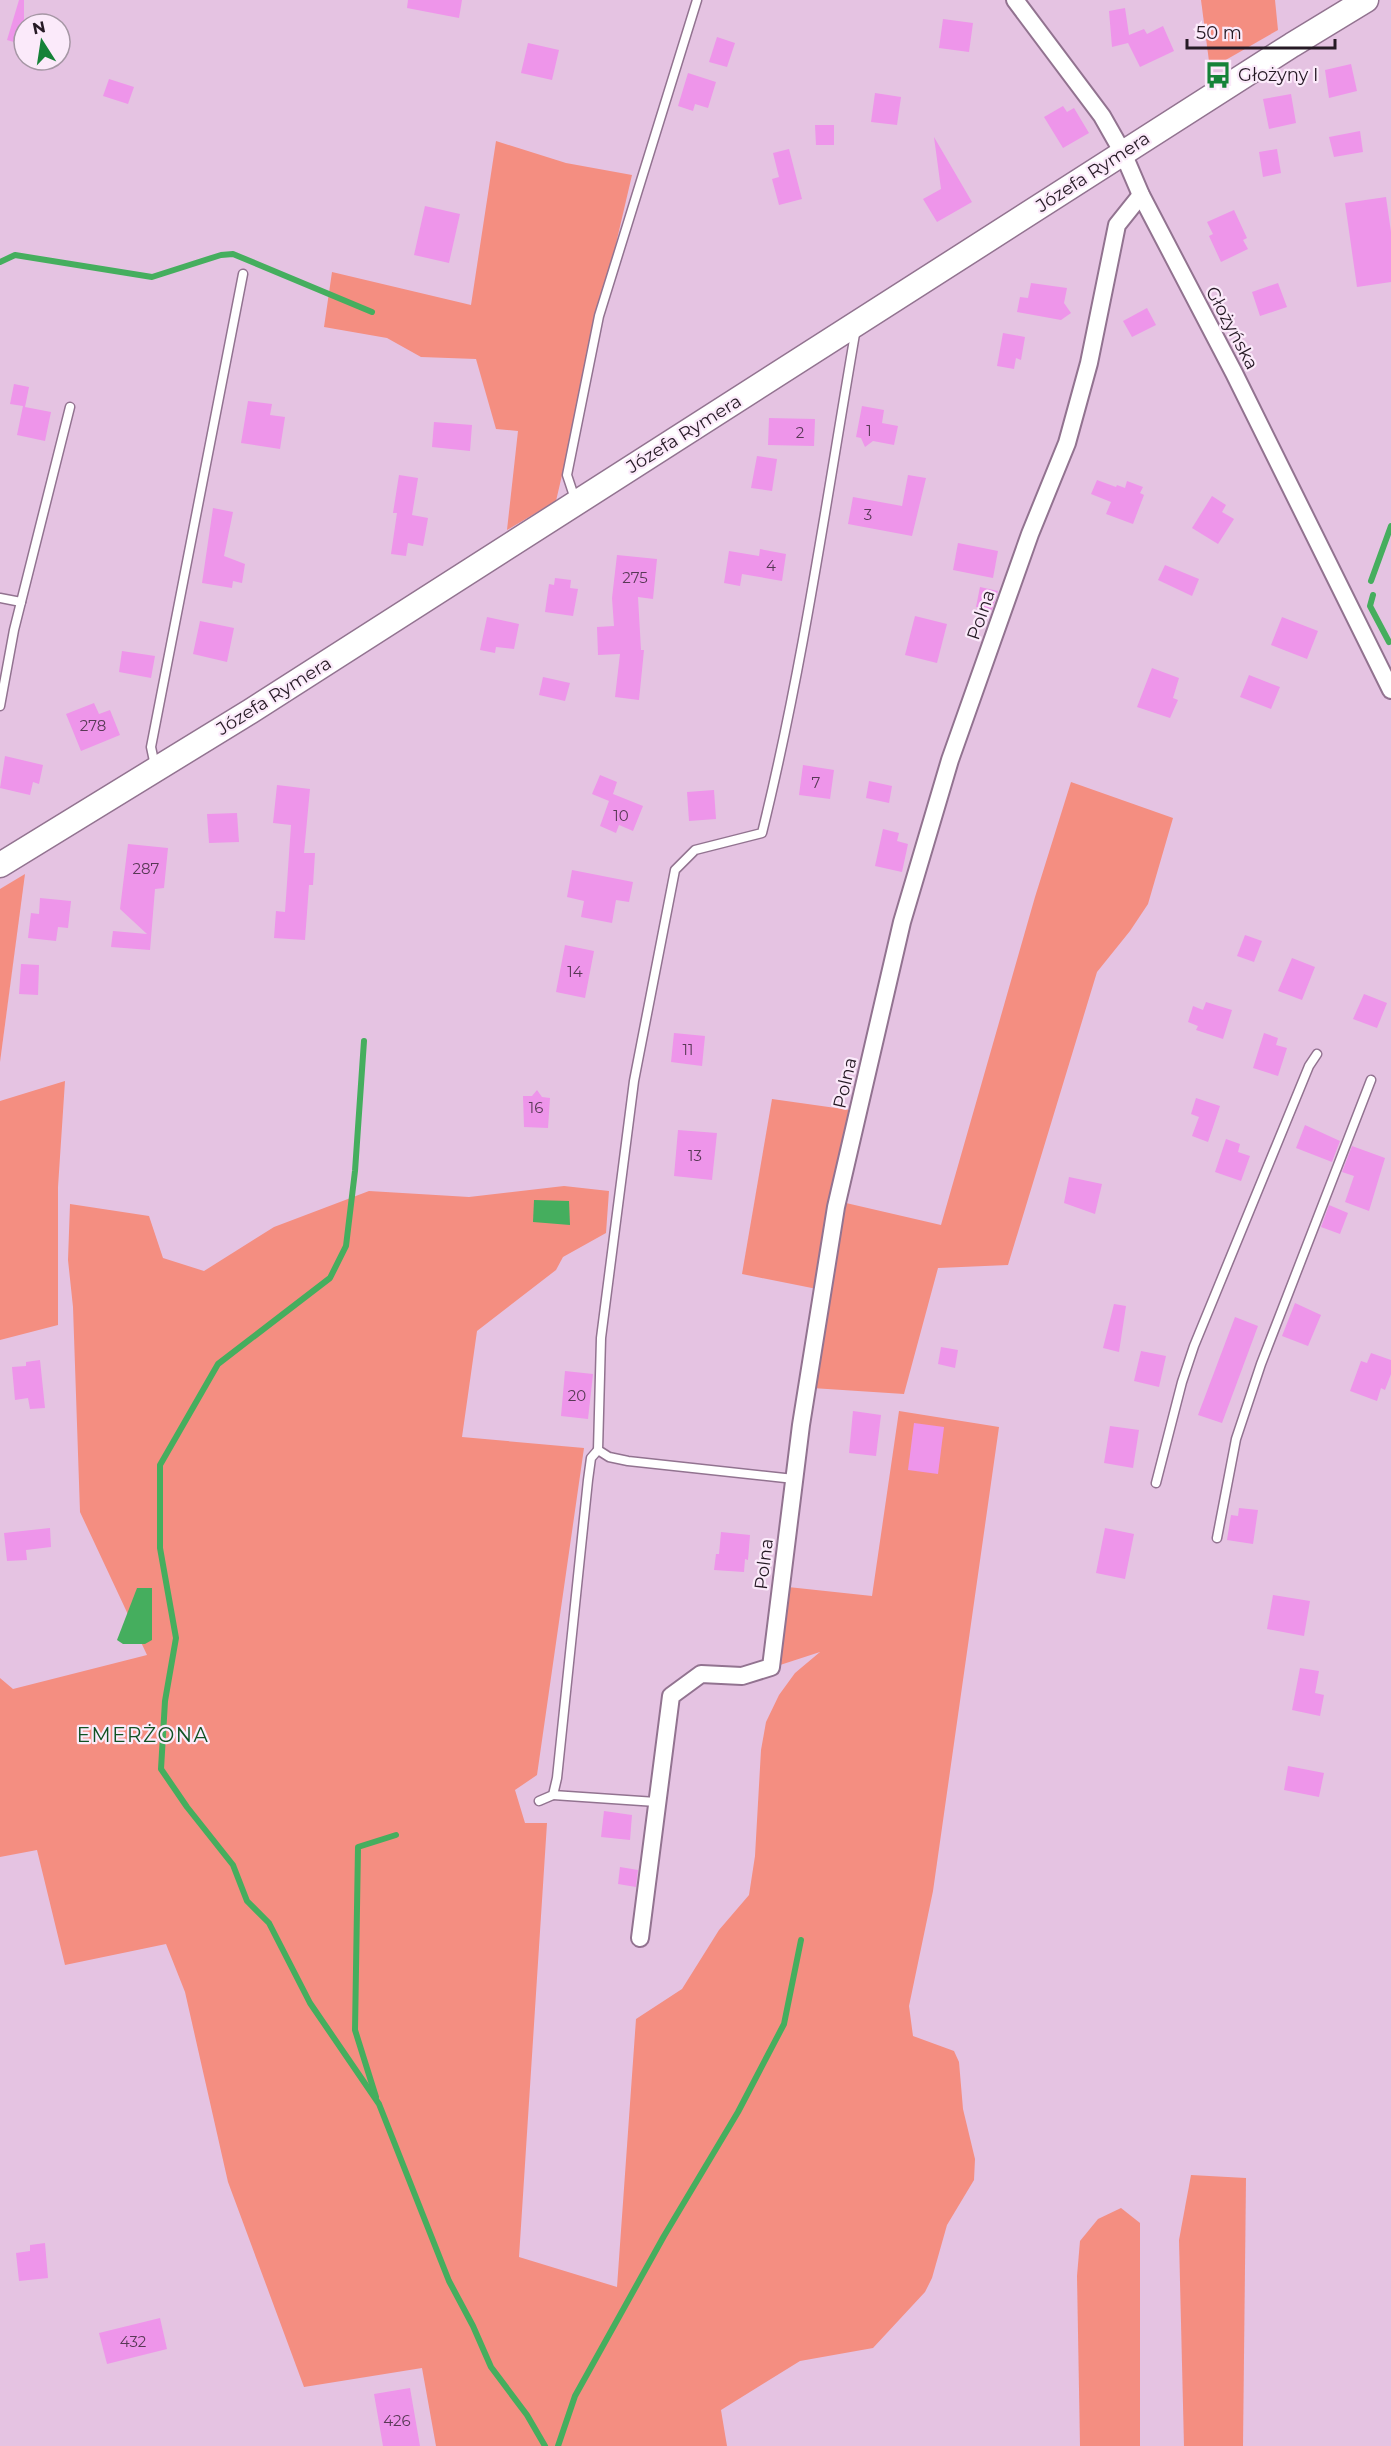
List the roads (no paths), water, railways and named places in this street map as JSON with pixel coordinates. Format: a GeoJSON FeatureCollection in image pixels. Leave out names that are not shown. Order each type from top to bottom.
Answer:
{"type":"FeatureCollection","features":[{"type":"Feature","properties":{"kind":"street","name":"Głożyńska"},"geometry":{"type":"LineString","coordinates":[[1015,0],[1102,117],[1123,153],[1141,195],[1234,373],[1391,690]]}},
{"type":"Feature","properties":{"kind":"street","name":"Józefa Rymera"},"geometry":{"type":"LineString","coordinates":[[0,865],[156,769],[1366,0]]}},
{"type":"Feature","properties":{"kind":"street","name":"Polna"},"geometry":{"type":"LineString","coordinates":[[640,1938],[671,1696],[701,1674],[742,1676],[771,1667],[794,1479],[836,1208],[902,922],[950,760],[1030,534],[1067,443],[1089,363],[1117,225],[1141,195]]}},
{"type":"Feature","properties":{"kind":"lane"},"geometry":{"type":"LineString","coordinates":[[576,503],[567,476],[599,316],[697,0]]}},
{"type":"Feature","properties":{"kind":"lane"},"geometry":{"type":"LineString","coordinates":[[156,769],[151,747],[243,274]]}},
{"type":"Feature","properties":{"kind":"lane"},"geometry":{"type":"LineString","coordinates":[[553,1796],[557,1778],[588,1480],[591,1458],[598,1450],[602,1338],[633,1081],[675,870],[695,850],[762,833],[774,787],[813,578],[856,325]]}},
{"type":"Feature","properties":{"kind":"lane"},"geometry":{"type":"LineString","coordinates":[[0,706],[21,602],[70,407]]}},
{"type":"Feature","properties":{"kind":"lane"},"geometry":{"type":"LineString","coordinates":[[0,598],[21,602]]}},
{"type":"Feature","properties":{"kind":"lane"},"geometry":{"type":"LineString","coordinates":[[1156,1483],[1182,1382],[1194,1346],[1309,1066],[1317,1054]]}},
{"type":"Feature","properties":{"kind":"lane"},"geometry":{"type":"LineString","coordinates":[[1217,1538],[1236,1439],[1262,1364],[1371,1080]]}},
{"type":"Feature","properties":{"kind":"lane"},"geometry":{"type":"LineString","coordinates":[[598,1450],[609,1457],[628,1461],[794,1479]]}},
{"type":"Feature","properties":{"kind":"lane"},"geometry":{"type":"LineString","coordinates":[[539,1801],[553,1796],[656,1802]]}},
{"type":"Feature","properties":{"kind":"waterway"},"geometry":{"type":"LineString","coordinates":[[0,262],[15,255],[152,277],[221,255],[233,254],[372,312]]}},
{"type":"Feature","properties":{"kind":"waterway"},"geometry":{"type":"LineString","coordinates":[[1371,581],[1391,526]]}},
{"type":"Feature","properties":{"kind":"waterway"},"geometry":{"type":"LineString","coordinates":[[1373,595],[1370,606],[1389,642]]}},
{"type":"Feature","properties":{"kind":"waterway"},"geometry":{"type":"LineString","coordinates":[[364,1041],[355,1171],[346,1246],[330,1278],[218,1364],[160,1465],[160,1548],[176,1638],[165,1701],[161,1769],[187,1807],[233,1865],[247,1901],[269,1923],[310,2003],[379,2104],[449,2281],[473,2326],[491,2367],[527,2415],[545,2446]]}},
{"type":"Feature","properties":{"kind":"waterway"},"geometry":{"type":"LineString","coordinates":[[376,2097],[355,2030],[358,1847],[396,1835]]}},
{"type":"Feature","properties":{"kind":"waterway"},"geometry":{"type":"LineString","coordinates":[[558,2446],[575,2396],[664,2236],[738,2112],[784,2024],[801,1940]]}},
{"type":"Feature","properties":{"kind":"place","name":"Głożyny I"},"geometry":{"type":"Point","coordinates":[1218,75]}},
{"type":"Feature","properties":{"kind":"district","name":"EMERŻONA"},"geometry":{"type":"Point","coordinates":[143,1735]}}]}
